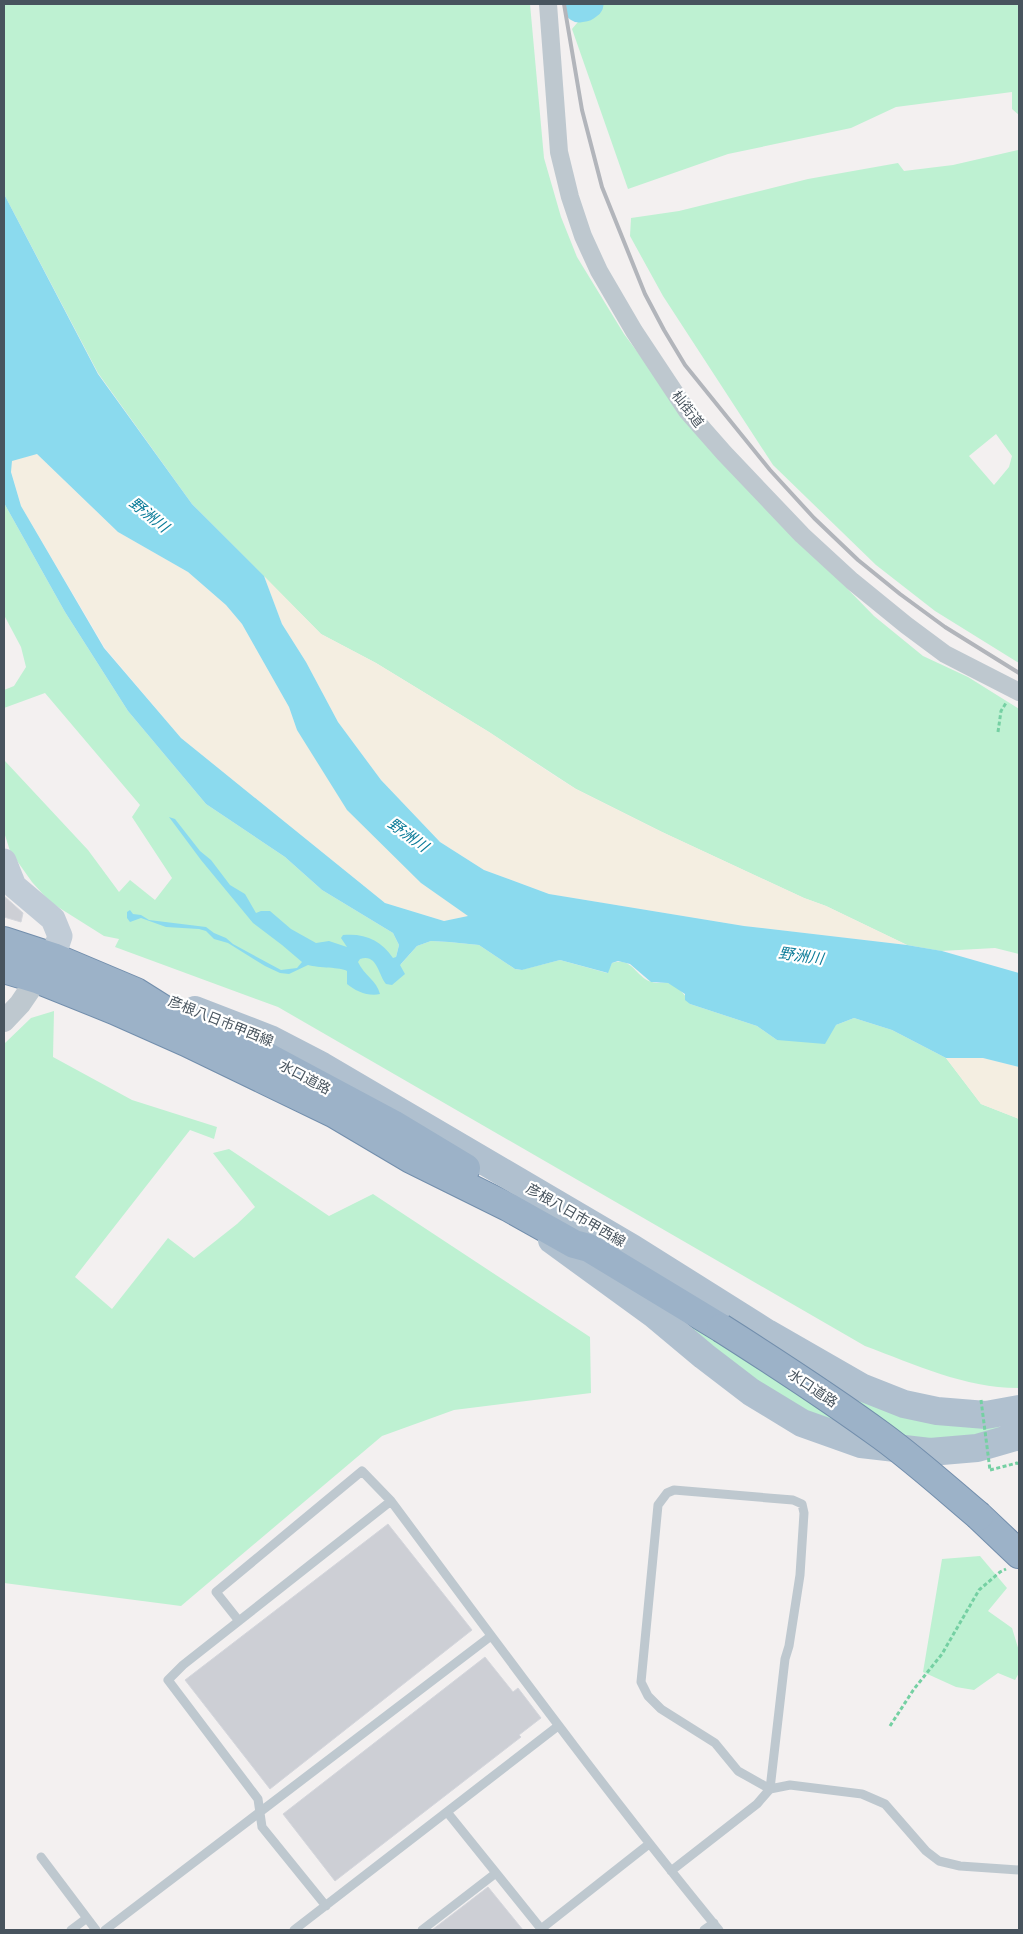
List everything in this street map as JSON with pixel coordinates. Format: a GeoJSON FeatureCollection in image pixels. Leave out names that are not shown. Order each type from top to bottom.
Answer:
{"type":"FeatureCollection","features":[{"type":"Feature","properties":{"kind":"highway","name":"水口道路"},"geometry":{"type":"LineString","coordinates":[[4,941],[53,957],[136,992],[163,1009],[251,1048],[393,1124],[577,1234],[589,1248]]}},
{"type":"Feature","properties":{"kind":"highway","name":"水口道路"},"geometry":{"type":"LineString","coordinates":[[4,968],[37,978],[186,1042],[335,1114],[411,1159],[476,1191],[574,1244],[589,1248],[721,1328],[820,1392],[884,1437],[928,1472],[978,1516],[1013,1556]]}},
{"type":"Feature","properties":{"kind":"main road"},"geometry":{"type":"LineString","coordinates":[[4,861],[9,882],[52,918],[60,936],[53,957],[37,978]]}},
{"type":"Feature","properties":{"kind":"main road","name":"彦根八日市甲西線"},"geometry":{"type":"LineString","coordinates":[[136,992],[166,998],[270,1039],[322,1066],[623,1243],[767,1334],[861,1387],[904,1404],[937,1411],[983,1407],[1019,1409]]}},
{"type":"Feature","properties":{"kind":"main road"},"geometry":{"type":"LineString","coordinates":[[476,1191],[483,1199],[538,1230],[592,1267],[751,1392],[802,1423],[861,1444],[930,1452],[977,1448],[1013,1441]]}},
{"type":"Feature","properties":{"kind":"main road"},"geometry":{"type":"LineString","coordinates":[[983,1407],[1019,1421]]}},
{"type":"Feature","properties":{"kind":"street","name":"杣街道"},"geometry":{"type":"LineString","coordinates":[[548,4],[559,152],[580,228],[599,271],[634,331],[682,403],[737,466],[802,535],[852,581],[944,654],[1017,691]]}},
{"type":"Feature","properties":{"kind":"street"},"geometry":{"type":"LineString","coordinates":[[4,1021],[20,1004],[37,978]]}},
{"type":"Feature","properties":{"kind":"lane"},"geometry":{"type":"LineString","coordinates":[[239,1621],[216,1592],[362,1471],[391,1501],[558,1726],[716,1927],[704,1930]]}},
{"type":"Feature","properties":{"kind":"lane"},"geometry":{"type":"LineString","coordinates":[[671,1871],[757,1804],[770,1789],[785,1659],[789,1646],[800,1574],[804,1513],[802,1504],[793,1500],[674,1490],[668,1493],[658,1505],[642,1686],[648,1696],[661,1709],[715,1743],[726,1754],[738,1771],[770,1789],[790,1785],[862,1794],[885,1804],[926,1851],[939,1861],[960,1866],[1019,1870]]}},
{"type":"Feature","properties":{"kind":"lane"},"geometry":{"type":"LineString","coordinates":[[326,1906],[262,1827],[258,1799],[168,1680],[183,1665],[391,1501]]}},
{"type":"Feature","properties":{"kind":"lane"},"geometry":{"type":"LineString","coordinates":[[105,1930],[491,1636]]}},
{"type":"Feature","properties":{"kind":"lane"},"geometry":{"type":"LineString","coordinates":[[294,1930],[558,1726]]}},
{"type":"Feature","properties":{"kind":"lane"},"geometry":{"type":"LineString","coordinates":[[447,1812],[542,1930],[649,1844]]}},
{"type":"Feature","properties":{"kind":"lane"},"geometry":{"type":"LineString","coordinates":[[41,1857],[96,1930]]}},
{"type":"Feature","properties":{"kind":"lane"},"geometry":{"type":"LineString","coordinates":[[422,1930],[496,1873]]}},
{"type":"Feature","properties":{"kind":"lane"},"geometry":{"type":"LineString","coordinates":[[71,1930],[87,1918]]}},
{"type":"Feature","properties":{"kind":"path"},"geometry":{"type":"LineString","coordinates":[[998,732],[1001,711],[1017,691]]}},
{"type":"Feature","properties":{"kind":"path"},"geometry":{"type":"LineString","coordinates":[[983,1407],[990,1470],[1019,1464]]}},
{"type":"Feature","properties":{"kind":"path"},"geometry":{"type":"LineString","coordinates":[[890,1726],[914,1689],[942,1654],[979,1590],[1000,1572],[1013,1556]]}},
{"type":"Feature","properties":{"kind":"green space"},"geometry":{"type":"Polygon","coordinates":[[[4,4],[530,4],[544,158],[561,217],[577,257],[624,334],[674,401],[792,532],[874,616],[923,656],[968,677],[1019,709],[1019,954],[995,948],[941,951],[907,945],[826,906],[804,898],[662,832],[576,789],[489,732],[376,663],[321,634],[192,504],[98,373],[4,194],[4,4]]]}},
{"type":"Feature","properties":{"kind":"green space"},"geometry":{"type":"Polygon","coordinates":[[[593,4],[1019,4],[1019,115],[1012,109],[1012,92],[896,107],[851,128],[728,154],[628,189],[572,29],[593,4]]]}},
{"type":"Feature","properties":{"kind":"green space"},"geometry":{"type":"Polygon","coordinates":[[[1019,131],[1019,663],[935,611],[876,565],[773,465],[663,296],[630,236],[631,218],[679,211],[808,179],[898,163],[904,171],[953,165],[1018,150],[1019,131]],[[996,434],[969,456],[994,485],[1009,467],[1012,456],[996,434]]]}},
{"type":"Feature","properties":{"kind":"green space"},"geometry":{"type":"Polygon","coordinates":[[[4,503],[65,612],[128,711],[206,804],[285,857],[322,890],[393,933],[399,945],[396,957],[401,964],[417,946],[431,941],[479,945],[515,969],[521,970],[560,960],[607,973],[612,963],[625,962],[647,980],[675,986],[684,994],[690,1004],[757,1026],[777,1040],[836,1025],[854,1018],[892,1030],[946,1058],[981,1104],[1019,1119],[1019,1388],[999,1387],[960,1380],[922,1368],[865,1346],[278,1007],[115,947],[119,939],[104,936],[50,902],[32,882],[10,851],[4,832],[5,761],[88,850],[119,892],[130,880],[155,900],[172,878],[132,817],[140,805],[45,693],[4,708],[4,690],[14,686],[26,667],[21,647],[4,615],[4,503]]]}},
{"type":"Feature","properties":{"kind":"green space"},"geometry":{"type":"Polygon","coordinates":[[[54,1011],[53,1057],[132,1100],[217,1127],[214,1139],[190,1130],[75,1277],[112,1309],[168,1238],[194,1258],[255,1207],[213,1153],[229,1149],[329,1216],[373,1194],[590,1337],[591,1393],[454,1410],[382,1436],[181,1606],[4,1583],[4,1044],[31,1018],[54,1011]]]}},
{"type":"Feature","properties":{"kind":"green space"},"geometry":{"type":"Polygon","coordinates":[[[599,1263],[972,1426],[1002,1427],[1004,1437],[925,1448],[803,1419],[599,1263]]]}},
{"type":"Feature","properties":{"kind":"green space"},"geometry":{"type":"Polygon","coordinates":[[[980,1556],[1007,1588],[988,1611],[1012,1628],[1019,1651],[1019,1673],[1015,1680],[998,1673],[974,1690],[956,1687],[923,1672],[942,1559],[980,1556]]]}},
{"type":"Feature","properties":{"kind":"sand"},"geometry":{"type":"Polygon","coordinates":[[[37,454],[118,532],[188,572],[226,605],[242,624],[289,707],[297,730],[421,883],[469,916],[444,921],[385,903],[181,738],[105,648],[21,506],[11,471],[12,460],[37,454]]]}},
{"type":"Feature","properties":{"kind":"sand"},"geometry":{"type":"Polygon","coordinates":[[[264,576],[321,634],[376,663],[489,732],[576,789],[662,832],[907,945],[744,926],[549,894],[484,870],[440,842],[381,780],[338,722],[306,662],[282,624],[264,576]]]}},
{"type":"Feature","properties":{"kind":"sand"},"geometry":{"type":"Polygon","coordinates":[[[946,1058],[983,1058],[1019,1067],[1019,1119],[981,1104],[946,1058]]]}},
{"type":"Feature","properties":{"kind":"water","name":"野洲川"},"geometry":{"type":"Polygon","coordinates":[[[4,194],[98,374],[192,504],[264,576],[282,624],[306,662],[338,722],[381,780],[440,842],[484,870],[549,894],[744,926],[907,945],[942,951],[1019,973],[1019,1067],[983,1058],[946,1058],[892,1030],[854,1018],[836,1025],[825,1044],[777,1040],[757,1026],[690,1004],[685,1000],[685,994],[668,983],[651,982],[630,964],[618,961],[612,963],[608,973],[560,960],[522,970],[515,969],[479,945],[431,941],[417,946],[400,965],[405,974],[392,985],[386,984],[374,962],[366,958],[360,959],[358,962],[376,985],[380,994],[371,995],[358,991],[347,984],[347,971],[344,970],[308,965],[289,974],[280,973],[228,943],[214,939],[206,931],[166,927],[141,918],[130,922],[127,918],[127,912],[130,910],[133,914],[141,915],[149,920],[206,927],[281,970],[297,968],[302,962],[253,923],[201,860],[169,817],[175,819],[230,885],[245,894],[256,913],[270,911],[291,929],[316,943],[329,941],[347,947],[341,938],[343,935],[358,935],[378,942],[393,958],[396,957],[399,945],[393,933],[322,890],[285,857],[206,804],[128,711],[65,612],[4,503],[4,194]],[[37,454],[12,461],[11,472],[21,506],[104,648],[181,738],[385,903],[444,921],[468,916],[421,883],[347,810],[297,730],[289,707],[242,624],[226,605],[188,572],[118,532],[37,454]]]}},
{"type":"Feature","properties":{"kind":"building"},"geometry":{"type":"Polygon","coordinates":[[[4,896],[23,913],[21,922],[4,917],[4,896]]]}},
{"type":"Feature","properties":{"kind":"building"},"geometry":{"type":"Polygon","coordinates":[[[388,1524],[472,1630],[270,1789],[185,1680],[388,1524]]]}},
{"type":"Feature","properties":{"kind":"building"},"geometry":{"type":"Polygon","coordinates":[[[485,1657],[513,1692],[518,1688],[541,1718],[519,1735],[521,1737],[335,1881],[283,1814],[485,1657]]]}},
{"type":"Feature","properties":{"kind":"building"},"geometry":{"type":"Polygon","coordinates":[[[488,1887],[523,1930],[432,1930],[488,1887]]]}},
{"type":"Feature","properties":{"kind":"waterway"},"geometry":{"type":"LineString","coordinates":[[579,8],[589,4]]}},
{"type":"Feature","properties":{"kind":"railway"},"geometry":{"type":"LineString","coordinates":[[564,4],[582,110],[602,187],[645,294],[685,365],[770,470],[814,518],[858,560],[945,627],[1019,673]]}}]}
